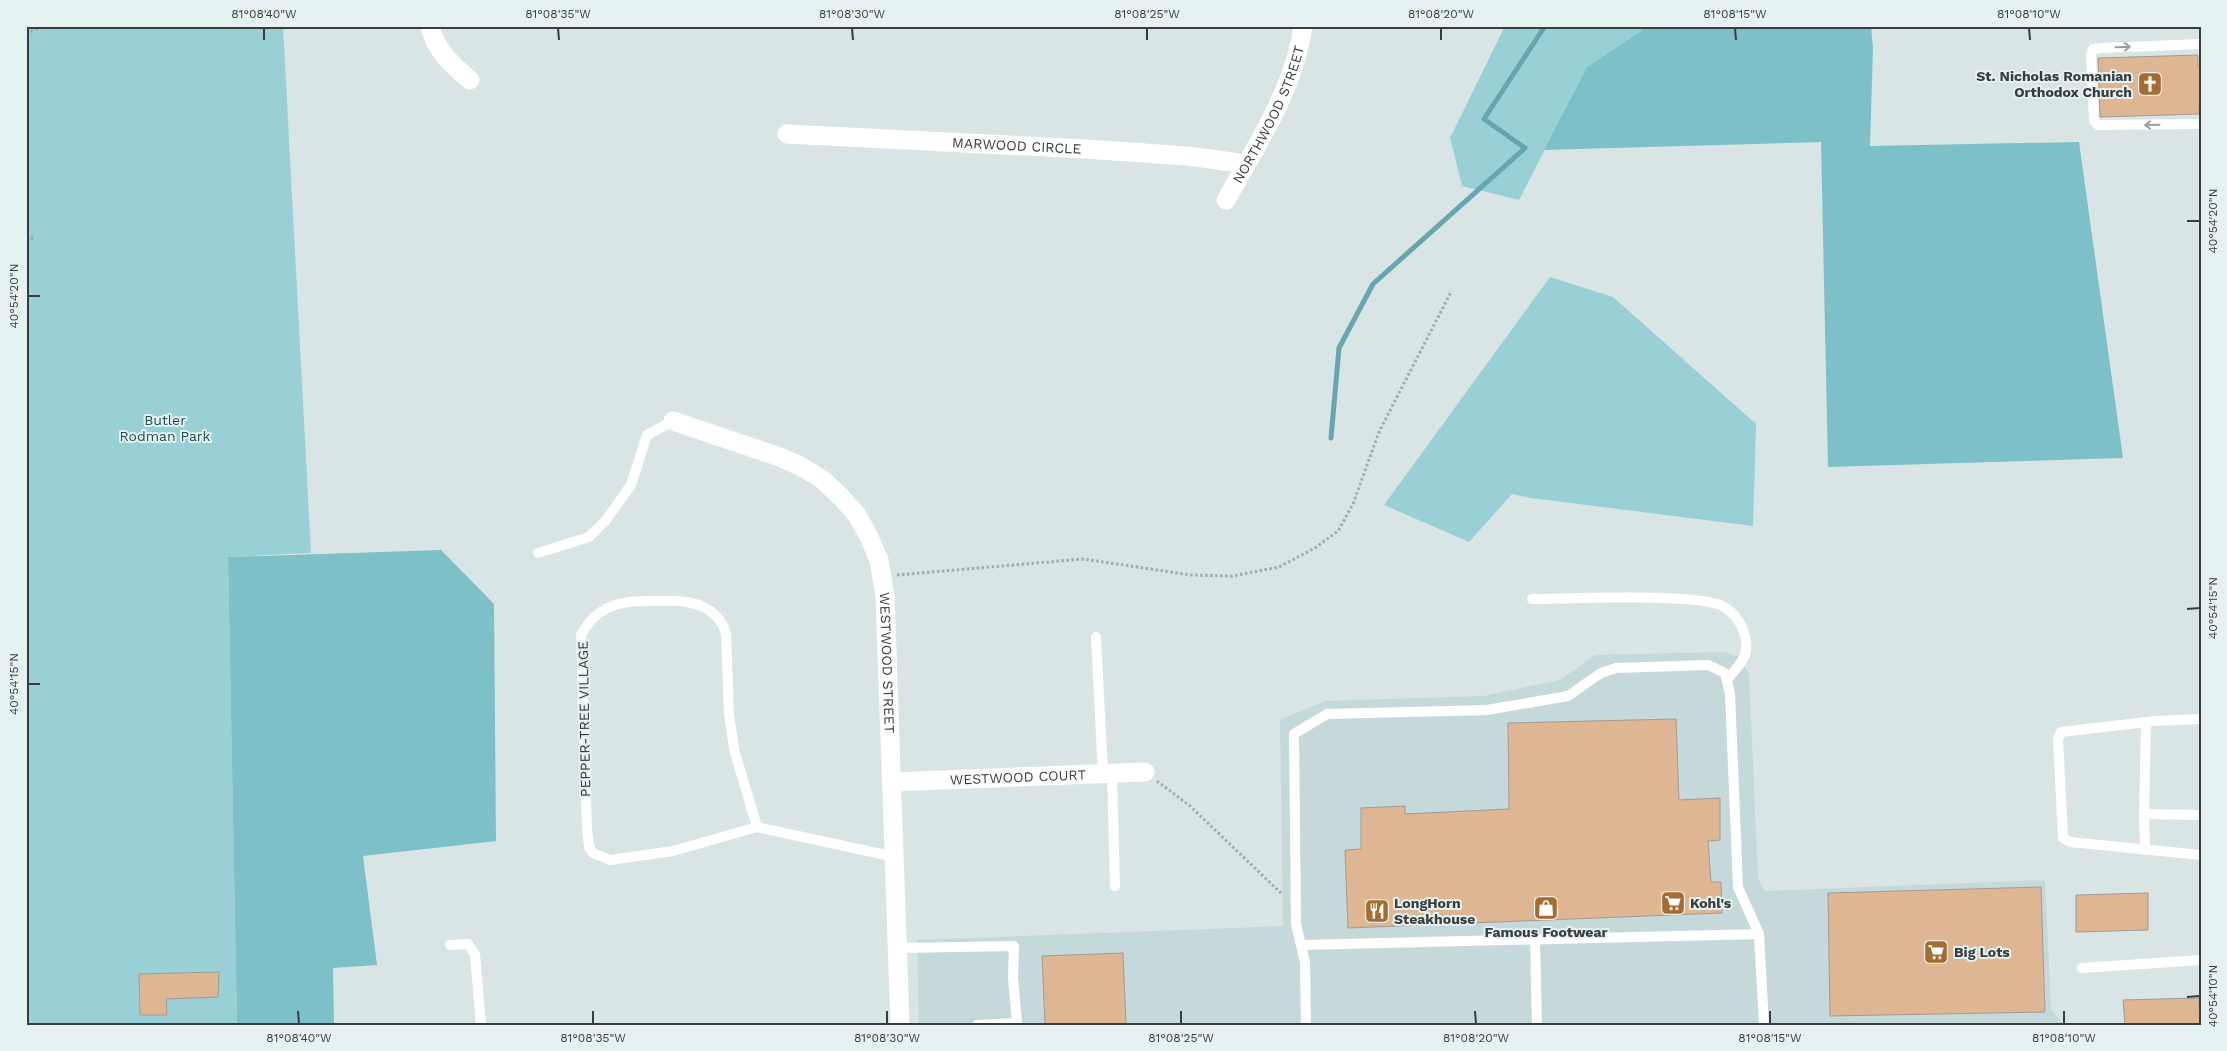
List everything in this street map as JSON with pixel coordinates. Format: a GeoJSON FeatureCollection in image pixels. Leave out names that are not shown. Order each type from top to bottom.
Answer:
{"type":"FeatureCollection","features":[{"type":"Feature","properties":{"kind":"street"},"geometry":{"type":"LineString","coordinates":[[430,26],[442,54],[450,64],[470,80]]}},
{"type":"Feature","properties":{"kind":"street","name":"NORTHWOOD STREET"},"geometry":{"type":"LineString","coordinates":[[1226,200],[1280,100],[1290,77],[1304,26]]}},
{"type":"Feature","properties":{"kind":"street","name":"MARWOOD CIRCLE"},"geometry":{"type":"LineString","coordinates":[[787,134],[1086,149],[1188,156],[1246,164]]}},
{"type":"Feature","properties":{"kind":"street","name":"WESTWOOD STREET"},"geometry":{"type":"LineString","coordinates":[[673,422],[780,456],[823,480],[856,515],[879,560],[884,596],[900,1025]]}},
{"type":"Feature","properties":{"kind":"street","name":"WESTWOOD COURT"},"geometry":{"type":"LineString","coordinates":[[892,782],[1145,772]]}},
{"type":"Feature","properties":{"kind":"lane"},"geometry":{"type":"LineString","coordinates":[[2201,44],[2102,48],[2093,49],[2091,55],[2094,121],[2098,125],[2201,124]]}},
{"type":"Feature","properties":{"kind":"lane"},"geometry":{"type":"LineString","coordinates":[[538,553],[589,537],[606,520],[631,486],[647,436],[673,422]]}},
{"type":"Feature","properties":{"kind":"lane"},"geometry":{"type":"LineString","coordinates":[[1532,599],[1695,599],[1726,607],[1739,621],[1745,636],[1745,655],[1727,680]]}},
{"type":"Feature","properties":{"kind":"lane","name":"PEPPER-TREE VILLAGE"},"geometry":{"type":"LineString","coordinates":[[757,827],[734,749],[729,714],[726,634],[718,617],[696,602],[679,601],[619,603],[600,612],[587,624],[581,635],[580,648],[587,829],[589,847],[593,853],[610,860],[625,859],[673,851],[757,827],[895,857]]}},
{"type":"Feature","properties":{"kind":"lane"},"geometry":{"type":"LineString","coordinates":[[1096,637],[1115,886]]}},
{"type":"Feature","properties":{"kind":"lane"},"geometry":{"type":"LineString","coordinates":[[1306,1025],[1305,962],[1296,924],[1294,734],[1327,714],[1487,710],[1568,696],[1601,673],[1616,668],[1708,665],[1725,674],[1730,694],[1738,888],[1759,934],[1764,1025]]}},
{"type":"Feature","properties":{"kind":"lane"},"geometry":{"type":"LineString","coordinates":[[2201,720],[2146,722],[2062,732],[2058,739],[2064,838],[2070,842],[2201,855]]}},
{"type":"Feature","properties":{"kind":"lane"},"geometry":{"type":"LineString","coordinates":[[2145,850],[2146,722]]}},
{"type":"Feature","properties":{"kind":"lane"},"geometry":{"type":"LineString","coordinates":[[2144,814],[2201,815]]}},
{"type":"Feature","properties":{"kind":"lane"},"geometry":{"type":"LineString","coordinates":[[1301,945],[1759,934]]}},
{"type":"Feature","properties":{"kind":"lane"},"geometry":{"type":"LineString","coordinates":[[1535,940],[1537,1025]]}},
{"type":"Feature","properties":{"kind":"lane"},"geometry":{"type":"LineString","coordinates":[[450,945],[468,944],[475,954],[480,1025]]}},
{"type":"Feature","properties":{"kind":"lane"},"geometry":{"type":"LineString","coordinates":[[898,948],[1014,946],[1013,978],[1017,1023],[977,1025]]}},
{"type":"Feature","properties":{"kind":"lane"},"geometry":{"type":"LineString","coordinates":[[2082,968],[2201,960]]}},
{"type":"Feature","properties":{"kind":"path"},"geometry":{"type":"LineString","coordinates":[[26,34],[43,26]]}},
{"type":"Feature","properties":{"kind":"path"},"geometry":{"type":"LineString","coordinates":[[26,237],[34,237],[26,243]]}},
{"type":"Feature","properties":{"kind":"path"},"geometry":{"type":"LineString","coordinates":[[882,576],[1084,559],[1164,572],[1232,576],[1279,567],[1316,548],[1338,531],[1353,504],[1378,432],[1451,292]]}},
{"type":"Feature","properties":{"kind":"path"},"geometry":{"type":"LineString","coordinates":[[1145,772],[1190,806],[1296,907]]}},
{"type":"Feature","properties":{"kind":"shaded area"},"geometry":{"type":"Polygon","coordinates":[[[1643,26],[1871,26],[1873,48],[1870,146],[2079,142],[2123,458],[1828,467],[1821,142],[1544,150],[1587,67],[1641,31],[1643,26]]]}},
{"type":"Feature","properties":{"kind":"shaded area"},"geometry":{"type":"Polygon","coordinates":[[[441,550],[494,604],[496,841],[363,856],[377,965],[333,968],[334,1025],[237,1025],[228,557],[441,550]]]}},
{"type":"Feature","properties":{"kind":"shaded area"},"geometry":{"type":"Polygon","coordinates":[[[1724,652],[1741,658],[1749,675],[1758,879],[1765,891],[2045,880],[2051,1009],[2064,1025],[919,1025],[917,940],[1283,926],[1280,720],[1325,701],[1483,696],[1560,680],[1595,655],[1724,652]]]}},
{"type":"Feature","properties":{"kind":"green space","name":"Butler Rodman Park"},"geometry":{"type":"Polygon","coordinates":[[[26,26],[283,26],[311,553],[228,557],[237,1025],[26,1025],[26,26]]]}},
{"type":"Feature","properties":{"kind":"green space"},"geometry":{"type":"Polygon","coordinates":[[[1505,26],[1643,26],[1641,31],[1587,67],[1519,200],[1462,186],[1450,138],[1505,26]]]}},
{"type":"Feature","properties":{"kind":"green space"},"geometry":{"type":"Polygon","coordinates":[[[1550,277],[1613,297],[1756,424],[1753,526],[1512,494],[1469,542],[1384,505],[1550,277]]]}},
{"type":"Feature","properties":{"kind":"building","name":"St. Nicholas Romanian Orthodox Church"},"geometry":{"type":"Polygon","coordinates":[[[2198,55],[2198,67],[2201,67],[2199,114],[2100,117],[2098,58],[2198,55]]]}},
{"type":"Feature","properties":{"kind":"building"},"geometry":{"type":"Polygon","coordinates":[[[1676,719],[1679,800],[1720,798],[1720,840],[1708,841],[1711,882],[1721,882],[1722,913],[1348,928],[1345,850],[1361,849],[1361,808],[1405,806],[1405,814],[1509,809],[1508,723],[1676,719]]]}},
{"type":"Feature","properties":{"kind":"building","name":"Big Lots"},"geometry":{"type":"Polygon","coordinates":[[[2041,887],[2045,1012],[1830,1016],[1828,893],[2041,887]]]}},
{"type":"Feature","properties":{"kind":"building"},"geometry":{"type":"Polygon","coordinates":[[[2148,893],[2148,930],[2076,932],[2076,895],[2148,893]]]}},
{"type":"Feature","properties":{"kind":"building"},"geometry":{"type":"Polygon","coordinates":[[[1123,953],[1126,1025],[1045,1025],[1042,956],[1123,953]]]}},
{"type":"Feature","properties":{"kind":"building"},"geometry":{"type":"Polygon","coordinates":[[[219,972],[218,997],[166,999],[167,1015],[140,1015],[139,974],[219,972]]]}},
{"type":"Feature","properties":{"kind":"building"},"geometry":{"type":"Polygon","coordinates":[[[2199,998],[2200,1025],[2125,1025],[2123,1000],[2199,998]]]}},
{"type":"Feature","properties":{"kind":"waterway"},"geometry":{"type":"LineString","coordinates":[[1331,438],[1339,348],[1373,284],[1525,148],[1484,119],[1545,26]]}},
{"type":"Feature","properties":{"kind":"place","name":"St. Nicholas Romanian Orthodox Church"},"geometry":{"type":"Point","coordinates":[2150,84]}},
{"type":"Feature","properties":{"kind":"place","name":"Kohl's"},"geometry":{"type":"Point","coordinates":[1673,903]}},
{"type":"Feature","properties":{"kind":"place","name":"Famous Footwear"},"geometry":{"type":"Point","coordinates":[1546,908]}},
{"type":"Feature","properties":{"kind":"place","name":"LongHorn Steakhouse"},"geometry":{"type":"Point","coordinates":[1377,911]}},
{"type":"Feature","properties":{"kind":"place","name":"Big Lots"},"geometry":{"type":"Point","coordinates":[1936,952]}}]}
